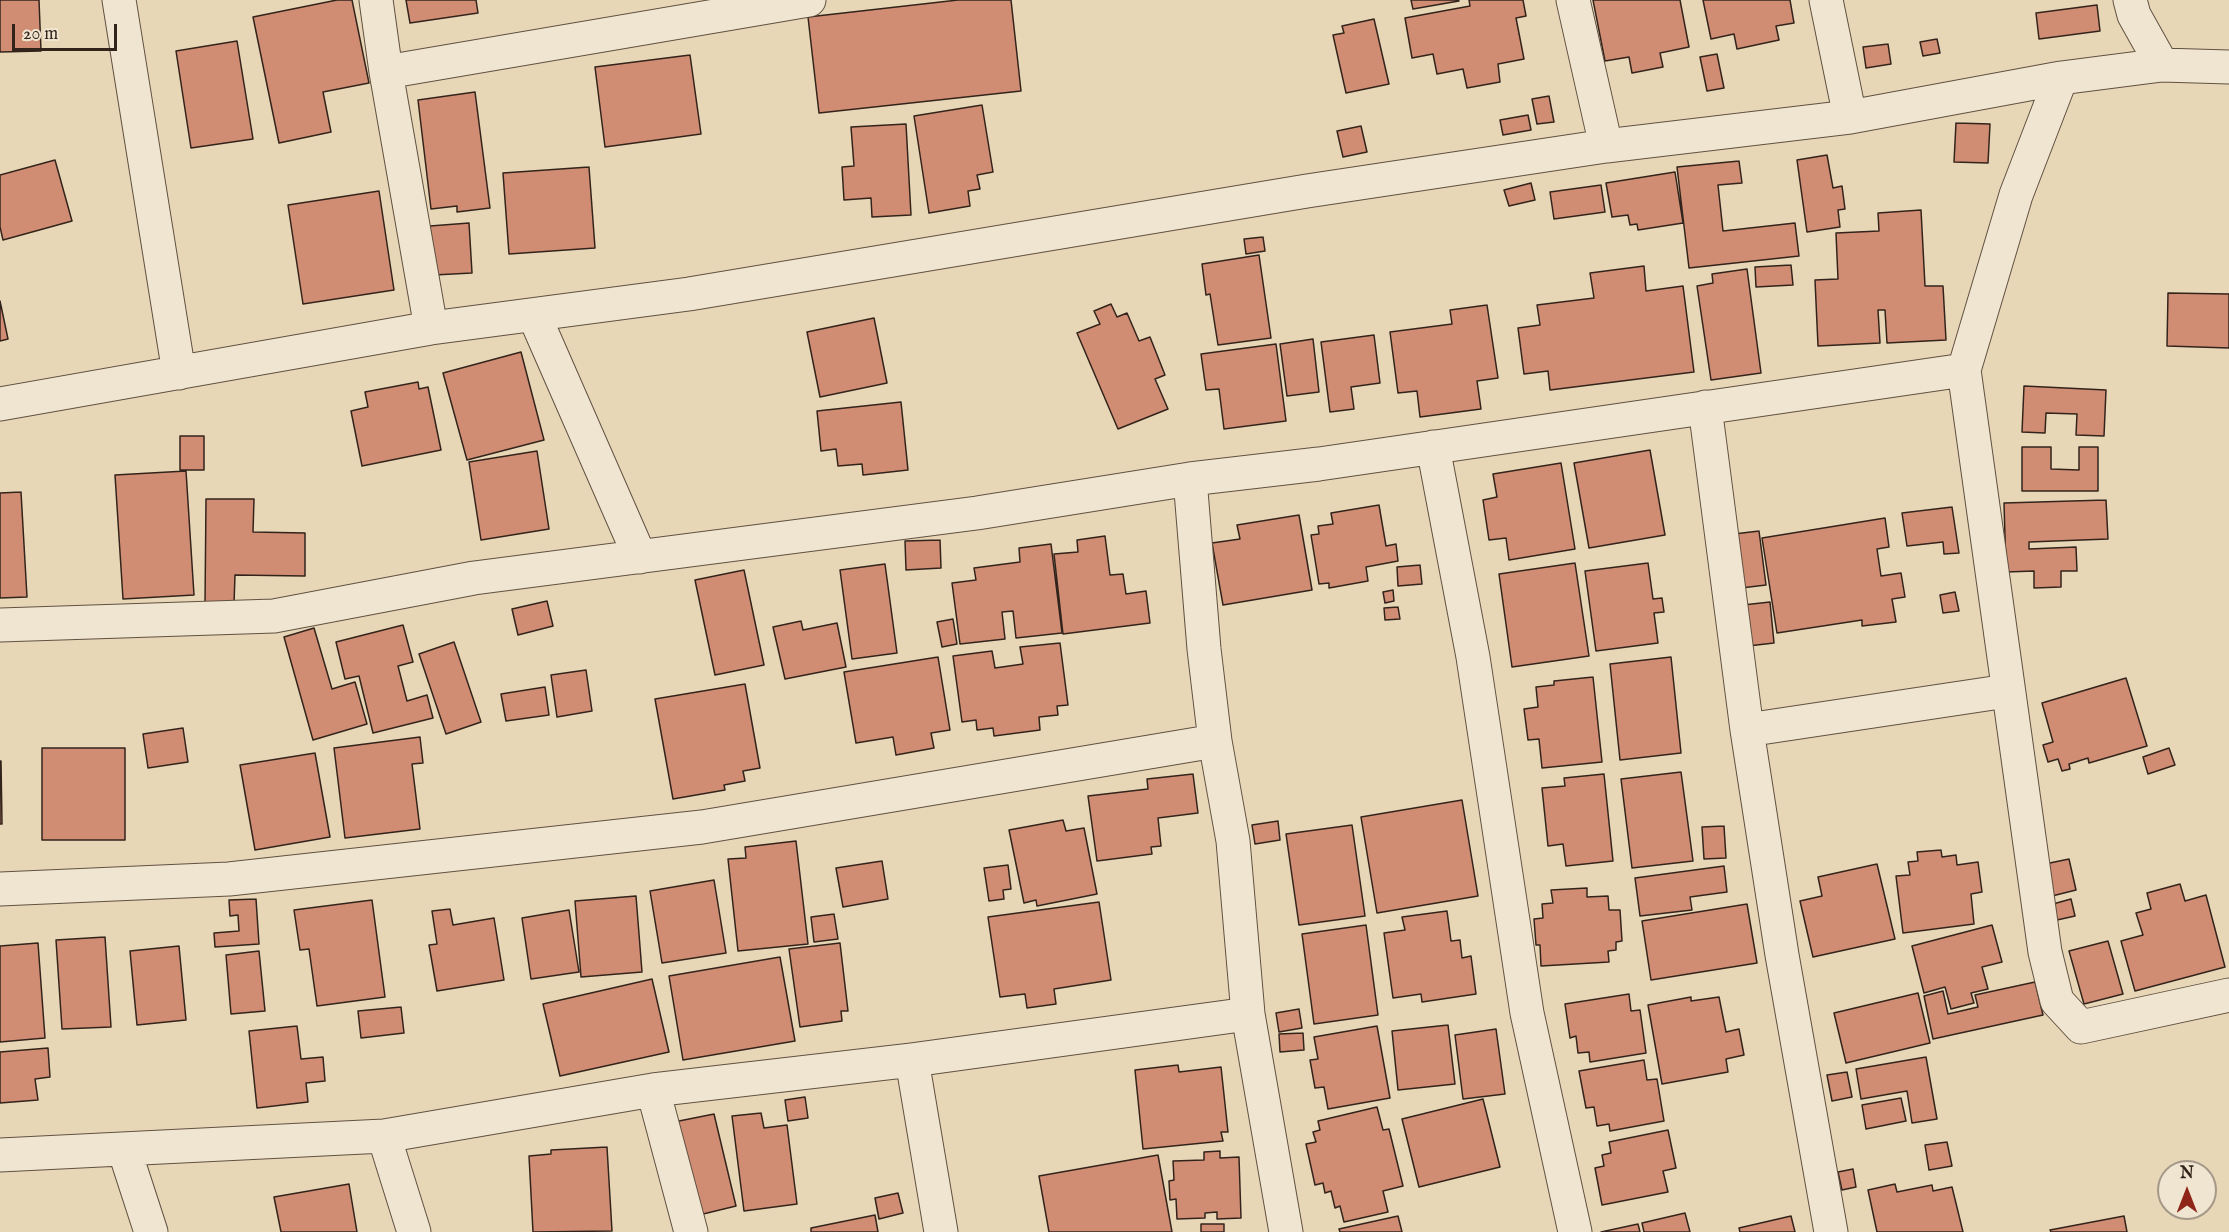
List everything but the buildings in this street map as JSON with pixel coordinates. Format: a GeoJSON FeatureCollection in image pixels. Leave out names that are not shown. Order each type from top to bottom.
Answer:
{"type":"FeatureCollection","features":[{"type":"Feature","properties":{"kind":"street"},"geometry":{"type":"LineString","coordinates":[[119,0],[179,373]]}},
{"type":"Feature","properties":{"kind":"street"},"geometry":{"type":"LineString","coordinates":[[376,0],[386,72],[431,328]]}},
{"type":"Feature","properties":{"kind":"street"},"geometry":{"type":"LineString","coordinates":[[386,72],[809,0]]}},
{"type":"Feature","properties":{"kind":"street"},"geometry":{"type":"LineString","coordinates":[[1573,0],[1606,146]]}},
{"type":"Feature","properties":{"kind":"street"},"geometry":{"type":"LineString","coordinates":[[1826,0],[1850,117]]}},
{"type":"Feature","properties":{"kind":"street"},"geometry":{"type":"LineString","coordinates":[[2130,0],[2134,15],[2162,65]]}},
{"type":"Feature","properties":{"kind":"street"},"geometry":{"type":"LineString","coordinates":[[0,404],[431,328],[689,294],[1307,191],[1606,146],[1850,117],[2061,78],[2162,65],[2229,67]]}},
{"type":"Feature","properties":{"kind":"street"},"geometry":{"type":"LineString","coordinates":[[2061,78],[2016,195],[1964,370],[2045,952],[2057,1001],[2081,1027],[2229,995]]}},
{"type":"Feature","properties":{"kind":"street"},"geometry":{"type":"LineString","coordinates":[[534,315],[640,557]]}},
{"type":"Feature","properties":{"kind":"street"},"geometry":{"type":"LineString","coordinates":[[0,625],[274,616],[474,578],[977,513],[1190,479],[1319,464],[1964,370]]}},
{"type":"Feature","properties":{"kind":"street"},"geometry":{"type":"LineString","coordinates":[[1705,407],[1747,730],[1782,955],[1831,1232]]}},
{"type":"Feature","properties":{"kind":"street"},"geometry":{"type":"LineString","coordinates":[[1433,447],[1473,657],[1527,1013],[1575,1232]]}},
{"type":"Feature","properties":{"kind":"street"},"geometry":{"type":"LineString","coordinates":[[1190,479],[1204,649],[1215,741],[1233,841],[1248,1014],[1286,1232]]}},
{"type":"Feature","properties":{"kind":"street"},"geometry":{"type":"LineString","coordinates":[[1747,730],[2007,691]]}},
{"type":"Feature","properties":{"kind":"street"},"geometry":{"type":"LineString","coordinates":[[0,889],[229,879],[702,827],[1215,741]]}},
{"type":"Feature","properties":{"kind":"street"},"geometry":{"type":"LineString","coordinates":[[0,1155],[384,1136],[653,1090],[912,1060],[1248,1014]]}},
{"type":"Feature","properties":{"kind":"street"},"geometry":{"type":"LineString","coordinates":[[912,1060],[941,1232]]}},
{"type":"Feature","properties":{"kind":"street"},"geometry":{"type":"LineString","coordinates":[[653,1090],[692,1232]]}},
{"type":"Feature","properties":{"kind":"street"},"geometry":{"type":"LineString","coordinates":[[384,1136],[414,1232]]}},
{"type":"Feature","properties":{"kind":"street"},"geometry":{"type":"LineString","coordinates":[[124,1149],[151,1232]]}}]}
